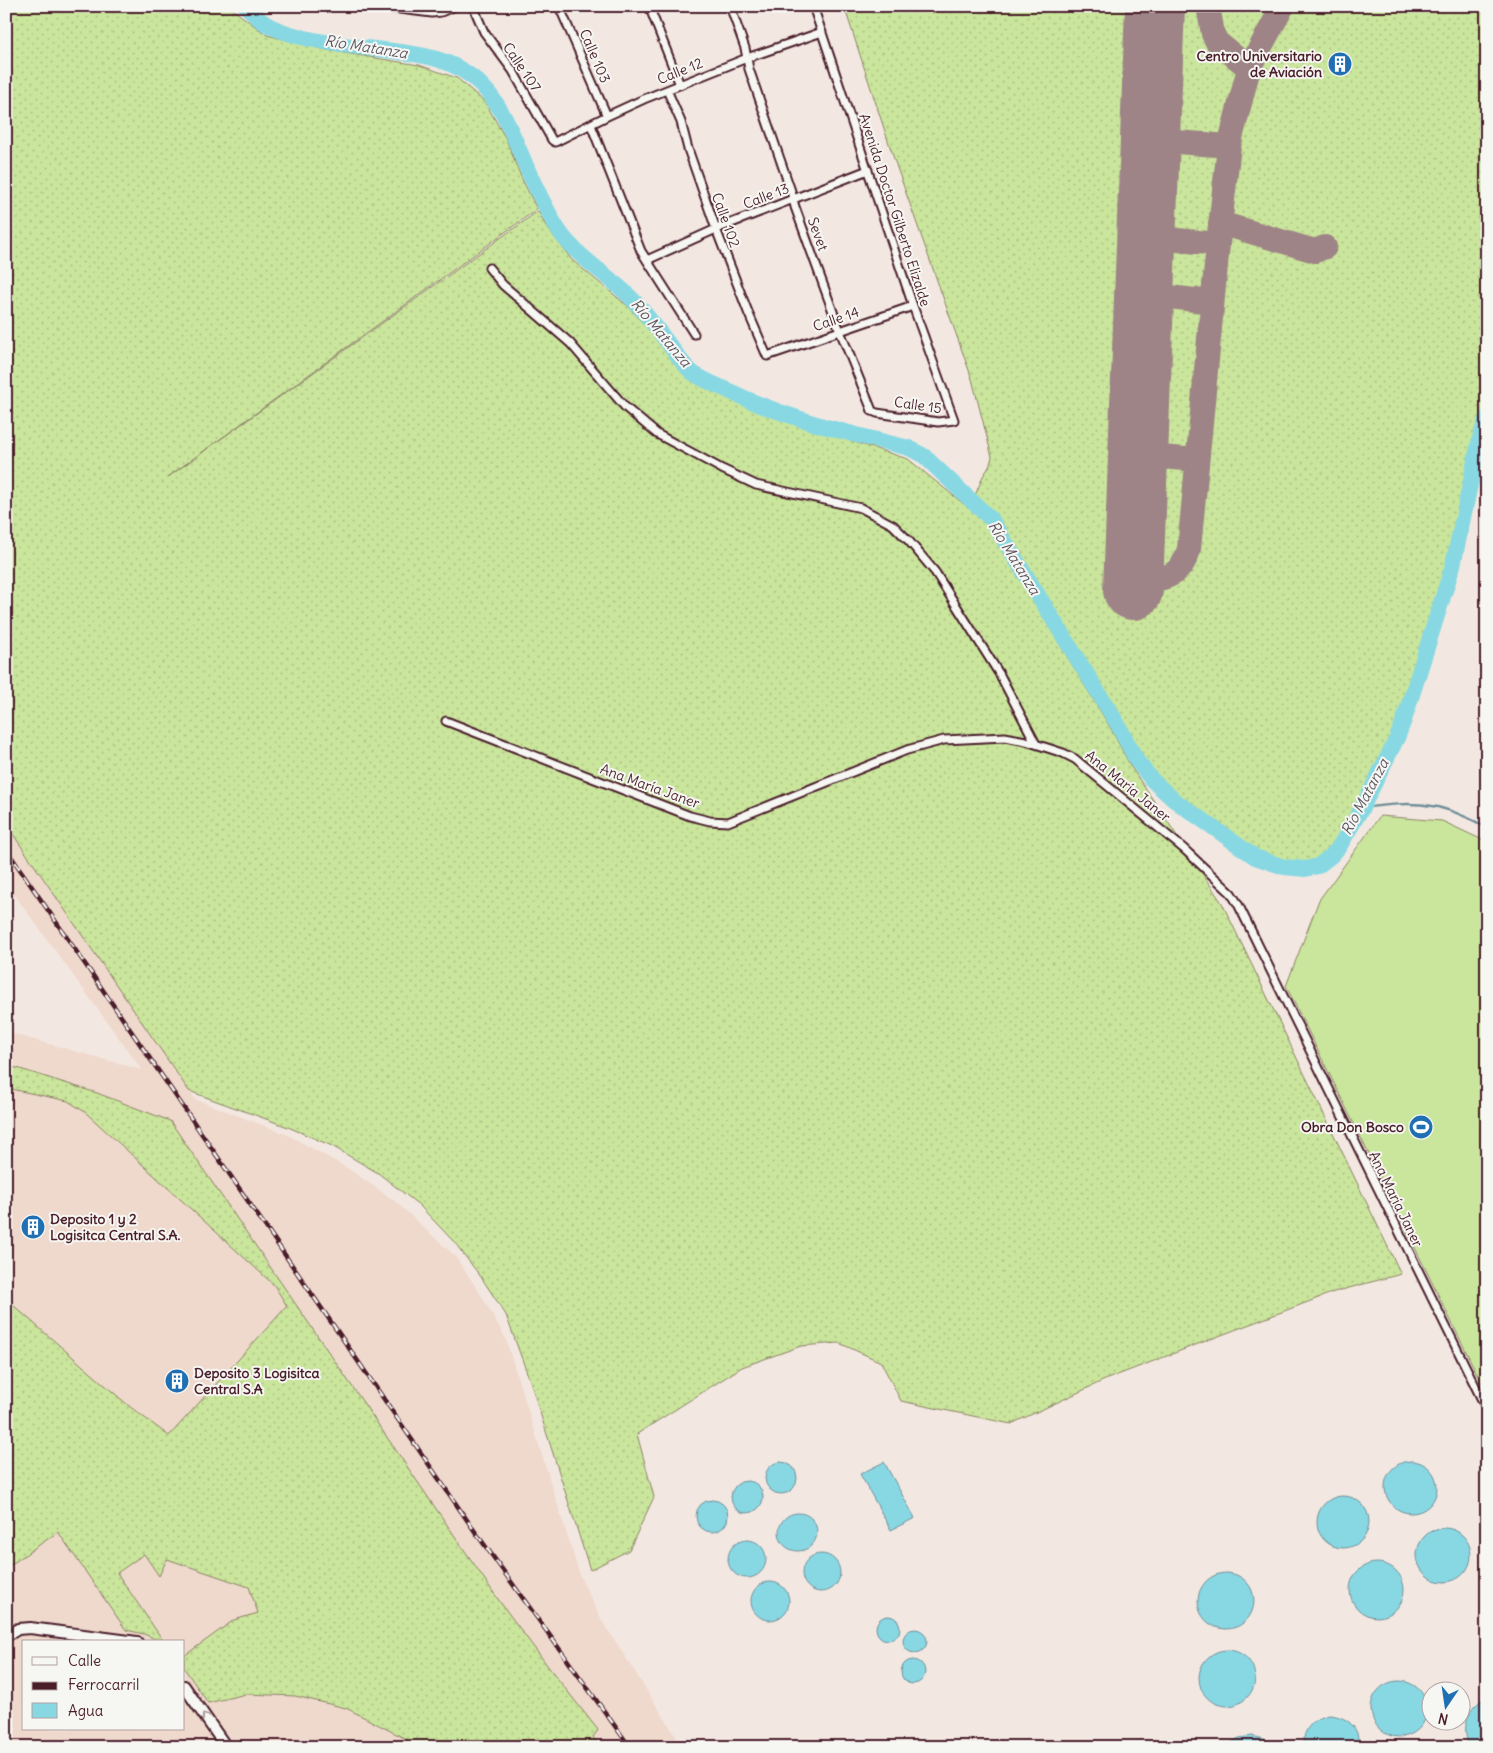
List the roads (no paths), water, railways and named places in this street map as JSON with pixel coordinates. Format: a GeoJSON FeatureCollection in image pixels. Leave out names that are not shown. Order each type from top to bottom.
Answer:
{"type":"FeatureCollection","features":[{"type":"Feature","properties":{"kind":"street"},"geometry":{"type":"LineString","coordinates":[[375,6],[432,13],[441,12],[455,6]]}},
{"type":"Feature","properties":{"kind":"street","name":"Calle 107"},"geometry":{"type":"LineString","coordinates":[[473,6],[484,32],[513,71],[552,140]]}},
{"type":"Feature","properties":{"kind":"street","name":"Calle 103"},"geometry":{"type":"LineString","coordinates":[[559,6],[607,116]]}},
{"type":"Feature","properties":{"kind":"street"},"geometry":{"type":"LineString","coordinates":[[649,6],[680,85]]}},
{"type":"Feature","properties":{"kind":"street","name":"Sevet"},"geometry":{"type":"LineString","coordinates":[[730,6],[748,58],[749,69],[840,331],[870,408],[878,412]]}},
{"type":"Feature","properties":{"kind":"street","name":"Avenida Doctor Gilberto Elizalde"},"geometry":{"type":"LineString","coordinates":[[813,6],[913,306],[954,420]]}},
{"type":"Feature","properties":{"kind":"street","name":"Calle 12"},"geometry":{"type":"LineString","coordinates":[[552,140],[558,142],[607,116],[667,90],[748,58],[822,32]]}},
{"type":"Feature","properties":{"kind":"street","name":"Calle 102"},"geometry":{"type":"LineString","coordinates":[[667,90],[681,122],[688,150],[716,229],[767,356]]}},
{"type":"Feature","properties":{"kind":"street"},"geometry":{"type":"LineString","coordinates":[[591,125],[646,260],[694,334]]}},
{"type":"Feature","properties":{"kind":"street","name":"Calle 13"},"geometry":{"type":"LineString","coordinates":[[646,260],[716,229],[868,170]]}},
{"type":"Feature","properties":{"kind":"street"},"geometry":{"type":"LineString","coordinates":[[489,268],[503,285],[570,343],[625,407],[657,434],[756,485],[861,508],[893,525],[935,572],[1000,675],[1036,744]]}},
{"type":"Feature","properties":{"kind":"street","name":"Calle 14"},"geometry":{"type":"LineString","coordinates":[[767,356],[913,306]]}},
{"type":"Feature","properties":{"kind":"street","name":"Calle 15"},"geometry":{"type":"LineString","coordinates":[[878,412],[938,422],[954,420]]}},
{"type":"Feature","properties":{"kind":"street","name":"Ana María Janer"},"geometry":{"type":"LineString","coordinates":[[446,721],[690,816],[710,821],[728,822],[907,750],[944,740],[1005,737],[1036,744],[1075,759],[1184,848],[1231,893],[1238,904],[1487,1410]]}},
{"type":"Feature","properties":{"kind":"street"},"geometry":{"type":"LineString","coordinates":[[6,1636],[18,1630],[30,1628],[122,1640]]}},
{"type":"Feature","properties":{"kind":"street"},"geometry":{"type":"LineString","coordinates":[[185,1687],[226,1747]]}},
{"type":"Feature","properties":{"kind":"water"},"geometry":{"type":"Polygon","coordinates":[[[1411,1461],[1421,1463],[1429,1469],[1435,1477],[1437,1487],[1435,1497],[1429,1505],[1421,1511],[1411,1513],[1401,1511],[1393,1505],[1387,1497],[1385,1487],[1387,1477],[1393,1469],[1401,1463],[1411,1461]]]}},
{"type":"Feature","properties":{"kind":"water"},"geometry":{"type":"Polygon","coordinates":[[[781,1462],[787,1463],[792,1467],[796,1472],[796,1484],[792,1489],[787,1493],[781,1494],[775,1493],[770,1489],[766,1484],[765,1478],[766,1472],[770,1467],[775,1463],[781,1462]]]}},
{"type":"Feature","properties":{"kind":"water"},"geometry":{"type":"Polygon","coordinates":[[[884,1462],[915,1518],[891,1530],[860,1474],[884,1462]]]}},
{"type":"Feature","properties":{"kind":"water"},"geometry":{"type":"Polygon","coordinates":[[[747,1481],[753,1482],[758,1486],[762,1491],[762,1503],[758,1508],[753,1512],[747,1513],[741,1512],[736,1508],[732,1503],[731,1497],[732,1491],[736,1486],[741,1482],[747,1481]]]}},
{"type":"Feature","properties":{"kind":"water"},"geometry":{"type":"Polygon","coordinates":[[[1343,1496],[1357,1500],[1365,1508],[1369,1522],[1365,1536],[1357,1544],[1343,1548],[1329,1544],[1321,1536],[1317,1522],[1321,1508],[1329,1500],[1343,1496]]]}},
{"type":"Feature","properties":{"kind":"water"},"geometry":{"type":"Polygon","coordinates":[[[712,1500],[718,1501],[723,1505],[727,1510],[727,1522],[723,1527],[718,1531],[712,1532],[706,1531],[701,1527],[697,1522],[696,1516],[697,1510],[701,1505],[706,1501],[712,1500]]]}},
{"type":"Feature","properties":{"kind":"water"},"geometry":{"type":"Polygon","coordinates":[[[798,1513],[805,1514],[811,1519],[816,1525],[816,1539],[811,1545],[805,1550],[798,1551],[791,1550],[785,1545],[780,1539],[779,1532],[780,1525],[785,1519],[791,1514],[798,1513]]]}},
{"type":"Feature","properties":{"kind":"water"},"geometry":{"type":"Polygon","coordinates":[[[1439,1528],[1449,1528],[1459,1532],[1467,1540],[1471,1555],[1467,1570],[1459,1578],[1449,1582],[1439,1582],[1429,1578],[1421,1570],[1417,1560],[1417,1550],[1421,1540],[1429,1532],[1439,1528]]]}},
{"type":"Feature","properties":{"kind":"water"},"geometry":{"type":"Polygon","coordinates":[[[747,1540],[760,1546],[766,1559],[760,1572],[747,1578],[734,1572],[728,1559],[734,1546],[747,1540]]]}},
{"type":"Feature","properties":{"kind":"water"},"geometry":{"type":"Polygon","coordinates":[[[821,1554],[828,1555],[834,1560],[839,1566],[839,1580],[834,1586],[828,1591],[821,1592],[814,1591],[808,1586],[803,1580],[802,1573],[803,1566],[808,1560],[814,1555],[821,1554]]]}},
{"type":"Feature","properties":{"kind":"water"},"geometry":{"type":"Polygon","coordinates":[[[1377,1563],[1387,1565],[1396,1571],[1402,1580],[1404,1590],[1402,1600],[1396,1609],[1387,1615],[1377,1617],[1367,1615],[1358,1609],[1352,1600],[1350,1590],[1352,1580],[1358,1571],[1367,1565],[1377,1563]]]}},
{"type":"Feature","properties":{"kind":"water"},"geometry":{"type":"Polygon","coordinates":[[[1226,1573],[1237,1575],[1246,1581],[1252,1590],[1254,1601],[1252,1612],[1246,1621],[1237,1627],[1226,1629],[1215,1627],[1206,1621],[1200,1612],[1198,1601],[1200,1590],[1206,1581],[1215,1575],[1226,1573]]]}},
{"type":"Feature","properties":{"kind":"water"},"geometry":{"type":"Polygon","coordinates":[[[770,1582],[783,1588],[789,1601],[783,1614],[770,1620],[757,1614],[751,1601],[757,1588],[770,1582]]]}},
{"type":"Feature","properties":{"kind":"water"},"geometry":{"type":"Polygon","coordinates":[[[888,1616],[893,1617],[899,1623],[899,1633],[893,1639],[888,1640],[883,1639],[877,1633],[876,1628],[877,1623],[883,1617],[888,1616]]]}},
{"type":"Feature","properties":{"kind":"water"},"geometry":{"type":"Polygon","coordinates":[[[915,1629],[920,1630],[926,1636],[926,1646],[920,1652],[915,1653],[910,1652],[904,1646],[903,1641],[904,1636],[910,1630],[915,1629]]]}},
{"type":"Feature","properties":{"kind":"water"},"geometry":{"type":"Polygon","coordinates":[[[1227,1650],[1238,1652],[1247,1658],[1253,1667],[1255,1678],[1253,1689],[1247,1698],[1238,1704],[1227,1706],[1216,1704],[1207,1698],[1201,1689],[1199,1678],[1201,1667],[1207,1658],[1216,1652],[1227,1650]]]}},
{"type":"Feature","properties":{"kind":"water"},"geometry":{"type":"Polygon","coordinates":[[[913,1660],[918,1661],[924,1667],[924,1677],[918,1683],[913,1684],[908,1683],[902,1677],[901,1672],[902,1667],[908,1661],[913,1660]]]}},
{"type":"Feature","properties":{"kind":"water"},"geometry":{"type":"Polygon","coordinates":[[[1399,1681],[1410,1683],[1419,1689],[1419,1729],[1410,1735],[1399,1737],[1388,1735],[1379,1729],[1373,1720],[1371,1709],[1373,1698],[1379,1689],[1388,1683],[1399,1681]]]}},
{"type":"Feature","properties":{"kind":"water"},"geometry":{"type":"Polygon","coordinates":[[[1487,1698],[1487,1747],[1470,1747],[1466,1730],[1470,1730],[1470,1714],[1480,1701],[1487,1698]]]}},
{"type":"Feature","properties":{"kind":"water"},"geometry":{"type":"Polygon","coordinates":[[[1329,1715],[1346,1720],[1355,1728],[1358,1747],[1303,1747],[1307,1730],[1313,1722],[1329,1715]]]}},
{"type":"Feature","properties":{"kind":"water"},"geometry":{"type":"Polygon","coordinates":[[[1252,1736],[1264,1739],[1276,1747],[1224,1747],[1239,1738],[1252,1736]]]}},
{"type":"Feature","properties":{"kind":"waterway","name":"Río Matanza"},"geometry":{"type":"LineString","coordinates":[[246,6],[265,23],[300,37],[428,57],[446,62],[462,70],[475,80],[487,91],[504,117],[535,186],[553,221],[568,243],[634,301],[690,370],[697,376],[771,409],[793,417],[909,448],[924,456],[991,519],[1117,723],[1137,761],[1152,780],[1174,800],[1255,857],[1284,867],[1305,869],[1318,866],[1339,847],[1362,808],[1397,738],[1453,565],[1480,438],[1487,418]]}},
{"type":"Feature","properties":{"kind":"waterway"},"geometry":{"type":"LineString","coordinates":[[1362,808],[1406,804],[1439,807],[1487,827]]}},
{"type":"Feature","properties":{"kind":"railway"},"geometry":{"type":"LineString","coordinates":[[6,849],[476,1533],[630,1747]]}},
{"type":"Feature","properties":{"kind":"place","name":"Centro Universitario de Aviación"},"geometry":{"type":"Point","coordinates":[1340,64]}},
{"type":"Feature","properties":{"kind":"place","name":"Obra Don Bosco"},"geometry":{"type":"Point","coordinates":[1421,1127]}},
{"type":"Feature","properties":{"kind":"place","name":"Deposito 1 y 2 Logisitca Central S.A."},"geometry":{"type":"Point","coordinates":[33,1227]}},
{"type":"Feature","properties":{"kind":"place","name":"Deposito 3 Logisitca Central S.A"},"geometry":{"type":"Point","coordinates":[177,1381]}}]}
